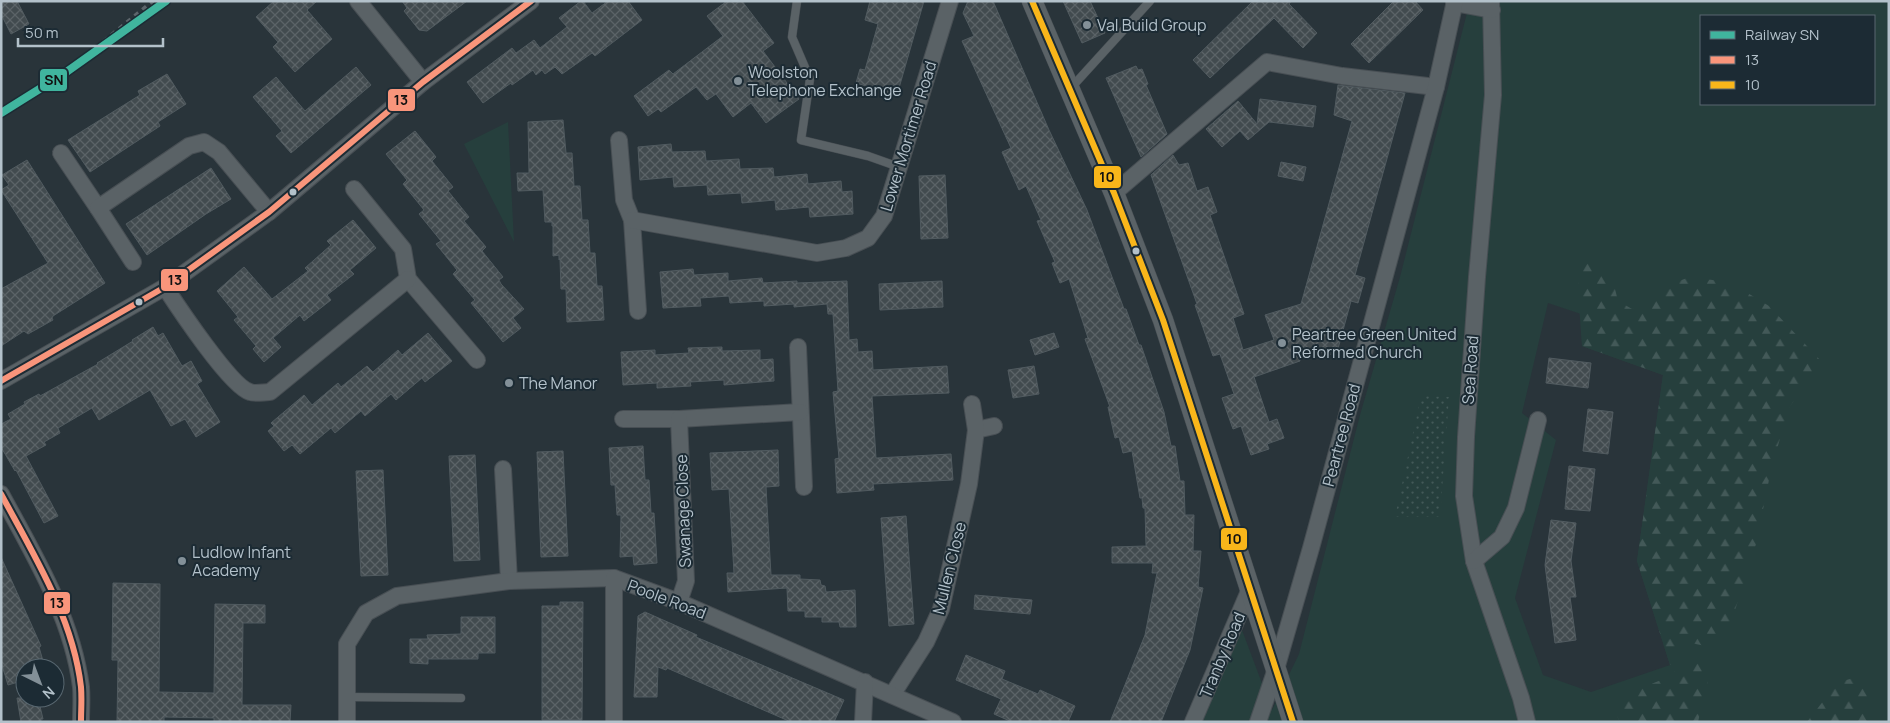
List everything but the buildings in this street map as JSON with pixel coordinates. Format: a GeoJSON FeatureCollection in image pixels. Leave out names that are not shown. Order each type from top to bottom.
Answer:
{"type":"FeatureCollection","features":[{"type":"Feature","properties":{"kind":"street"},"geometry":{"type":"LineString","coordinates":[[358,1],[423,82]]}},
{"type":"Feature","properties":{"kind":"street"},"geometry":{"type":"LineString","coordinates":[[1,381],[166,287],[270,212],[423,82],[531,1]]}},
{"type":"Feature","properties":{"kind":"street","name":"Lower Mortimer Road"},"geometry":{"type":"LineString","coordinates":[[632,220],[817,253],[846,248],[868,238],[884,216],[950,1]]}},
{"type":"Feature","properties":{"kind":"street"},"geometry":{"type":"LineString","coordinates":[[1032,1],[1114,194],[1163,320],[1294,722]]}},
{"type":"Feature","properties":{"kind":"street","name":"Sea Road"},"geometry":{"type":"LineString","coordinates":[[1455,2],[1492,6],[1493,95],[1476,287],[1464,496],[1474,561],[1521,698],[1527,722]]}},
{"type":"Feature","properties":{"kind":"street","name":"Peartree Road"},"geometry":{"type":"LineString","coordinates":[[1258,722],[1276,669],[1311,548],[1436,87],[1455,2]]}},
{"type":"Feature","properties":{"kind":"street"},"geometry":{"type":"LineString","coordinates":[[1114,194],[1267,62],[1342,76],[1436,87]]}},
{"type":"Feature","properties":{"kind":"street"},"geometry":{"type":"LineString","coordinates":[[619,140],[624,200],[632,220],[638,310]]}},
{"type":"Feature","properties":{"kind":"street"},"geometry":{"type":"LineString","coordinates":[[98,208],[189,146],[204,142],[219,152],[270,212]]}},
{"type":"Feature","properties":{"kind":"street"},"geometry":{"type":"LineString","coordinates":[[61,153],[133,262]]}},
{"type":"Feature","properties":{"kind":"street"},"geometry":{"type":"LineString","coordinates":[[354,188],[403,249],[408,279],[477,360]]}},
{"type":"Feature","properties":{"kind":"street"},"geometry":{"type":"LineString","coordinates":[[166,287],[184,317],[235,382],[250,392],[270,392],[408,279]]}},
{"type":"Feature","properties":{"kind":"street"},"geometry":{"type":"LineString","coordinates":[[798,347],[804,487]]}},
{"type":"Feature","properties":{"kind":"street","name":"Mullen Close"},"geometry":{"type":"LineString","coordinates":[[892,695],[926,642],[941,609],[969,484],[976,430],[972,404]]}},
{"type":"Feature","properties":{"kind":"street"},"geometry":{"type":"LineString","coordinates":[[623,419],[800,412]]}},
{"type":"Feature","properties":{"kind":"street","name":"Swanage Close"},"geometry":{"type":"LineString","coordinates":[[679,418],[686,581],[679,602]]}},
{"type":"Feature","properties":{"kind":"street"},"geometry":{"type":"LineString","coordinates":[[1474,561],[1502,537],[1516,508],[1538,420]]}},
{"type":"Feature","properties":{"kind":"street"},"geometry":{"type":"LineString","coordinates":[[976,430],[994,426]]}},
{"type":"Feature","properties":{"kind":"street"},"geometry":{"type":"LineString","coordinates":[[503,470],[509,581]]}},
{"type":"Feature","properties":{"kind":"street"},"geometry":{"type":"LineString","coordinates":[[1,494],[55,597],[71,640],[81,688],[81,722]]}},
{"type":"Feature","properties":{"kind":"street"},"geometry":{"type":"LineString","coordinates":[[614,578],[614,722]]}},
{"type":"Feature","properties":{"kind":"street","name":"Poole Road"},"geometry":{"type":"LineString","coordinates":[[347,697],[347,644],[366,613],[397,596],[509,581],[614,578],[679,602],[953,722]]}},
{"type":"Feature","properties":{"kind":"street","name":"Tranby Road"},"geometry":{"type":"LineString","coordinates":[[1193,722],[1250,589]]}},
{"type":"Feature","properties":{"kind":"street"},"geometry":{"type":"LineString","coordinates":[[863,722],[865,682]]}},
{"type":"Feature","properties":{"kind":"street"},"geometry":{"type":"LineString","coordinates":[[347,697],[347,722]]}},
{"type":"Feature","properties":{"kind":"lane"},"geometry":{"type":"LineString","coordinates":[[797,1],[792,37],[810,79],[800,140],[868,156],[899,167]]}},
{"type":"Feature","properties":{"kind":"lane"},"geometry":{"type":"LineString","coordinates":[[1069,90],[1150,1]]}},
{"type":"Feature","properties":{"kind":"lane"},"geometry":{"type":"LineString","coordinates":[[347,697],[461,698]]}},
{"type":"Feature","properties":{"kind":"green space"},"geometry":{"type":"Polygon","coordinates":[[[1470,1],[1889,1],[1889,722],[1202,722],[1242,630],[1272,710],[1299,654],[1360,415],[1400,277],[1470,1]],[[1548,303],[1522,413],[1556,440],[1515,598],[1543,675],[1591,692],[1670,665],[1637,561],[1663,375],[1582,346],[1581,314],[1548,303]]]}},
{"type":"Feature","properties":{"kind":"green space"},"geometry":{"type":"Polygon","coordinates":[[[508,122],[514,242],[464,144],[508,122]]]}},
{"type":"Feature","properties":{"kind":"green space"},"geometry":{"type":"Polygon","coordinates":[[[1589,262],[1605,266],[1614,285],[1618,301],[1632,309],[1649,307],[1659,288],[1690,277],[1720,281],[1746,292],[1769,306],[1822,362],[1788,409],[1770,475],[1756,544],[1730,626],[1715,648],[1691,643],[1670,665],[1637,561],[1663,375],[1582,346],[1578,290],[1579,271],[1589,262]]]}},
{"type":"Feature","properties":{"kind":"green space"},"geometry":{"type":"Polygon","coordinates":[[[1421,396],[1449,397],[1440,517],[1395,517],[1421,396]]]}},
{"type":"Feature","properties":{"kind":"green space"},"geometry":{"type":"Polygon","coordinates":[[[1705,661],[1709,676],[1698,722],[1620,722],[1617,716],[1622,702],[1629,693],[1666,678],[1685,663],[1705,661]]]}},
{"type":"Feature","properties":{"kind":"green space"},"geometry":{"type":"Polygon","coordinates":[[[1858,677],[1870,695],[1869,722],[1807,722],[1838,682],[1858,677]]]}},
{"type":"Feature","properties":{"kind":"railway"},"geometry":{"type":"LineString","coordinates":[[65,73],[153,1]]}},
{"type":"Feature","properties":{"kind":"rail line","name":"SN"},"geometry":{"type":"LineString","coordinates":[[1,113],[65,73],[166,1]]}},
{"type":"Feature","properties":{"kind":"transit line","name":"13"},"geometry":{"type":"LineString","coordinates":[[1,381],[165,287],[269,212],[423,82],[531,1]]}},
{"type":"Feature","properties":{"kind":"transit line","name":"10"},"geometry":{"type":"LineString","coordinates":[[1032,1],[1114,193],[1163,320],[1293,722]]}},
{"type":"Feature","properties":{"kind":"transit line","name":"13"},"geometry":{"type":"LineString","coordinates":[[1,494],[39,564],[70,636],[77,661],[81,687],[81,722]]}},
{"type":"Feature","properties":{"kind":"place","name":"Val Build Group"},"geometry":{"type":"Point","coordinates":[1087,25]}},
{"type":"Feature","properties":{"kind":"place","name":"Woolston Telephone Exchange"},"geometry":{"type":"Point","coordinates":[738,81]}},
{"type":"Feature","properties":{"kind":"place","name":"Peartree Green United Reformed Church"},"geometry":{"type":"Point","coordinates":[1282,343]}},
{"type":"Feature","properties":{"kind":"place","name":"The Manor"},"geometry":{"type":"Point","coordinates":[509,383]}},
{"type":"Feature","properties":{"kind":"place","name":"Ludlow Infant Academy"},"geometry":{"type":"Point","coordinates":[182,561]}}]}
